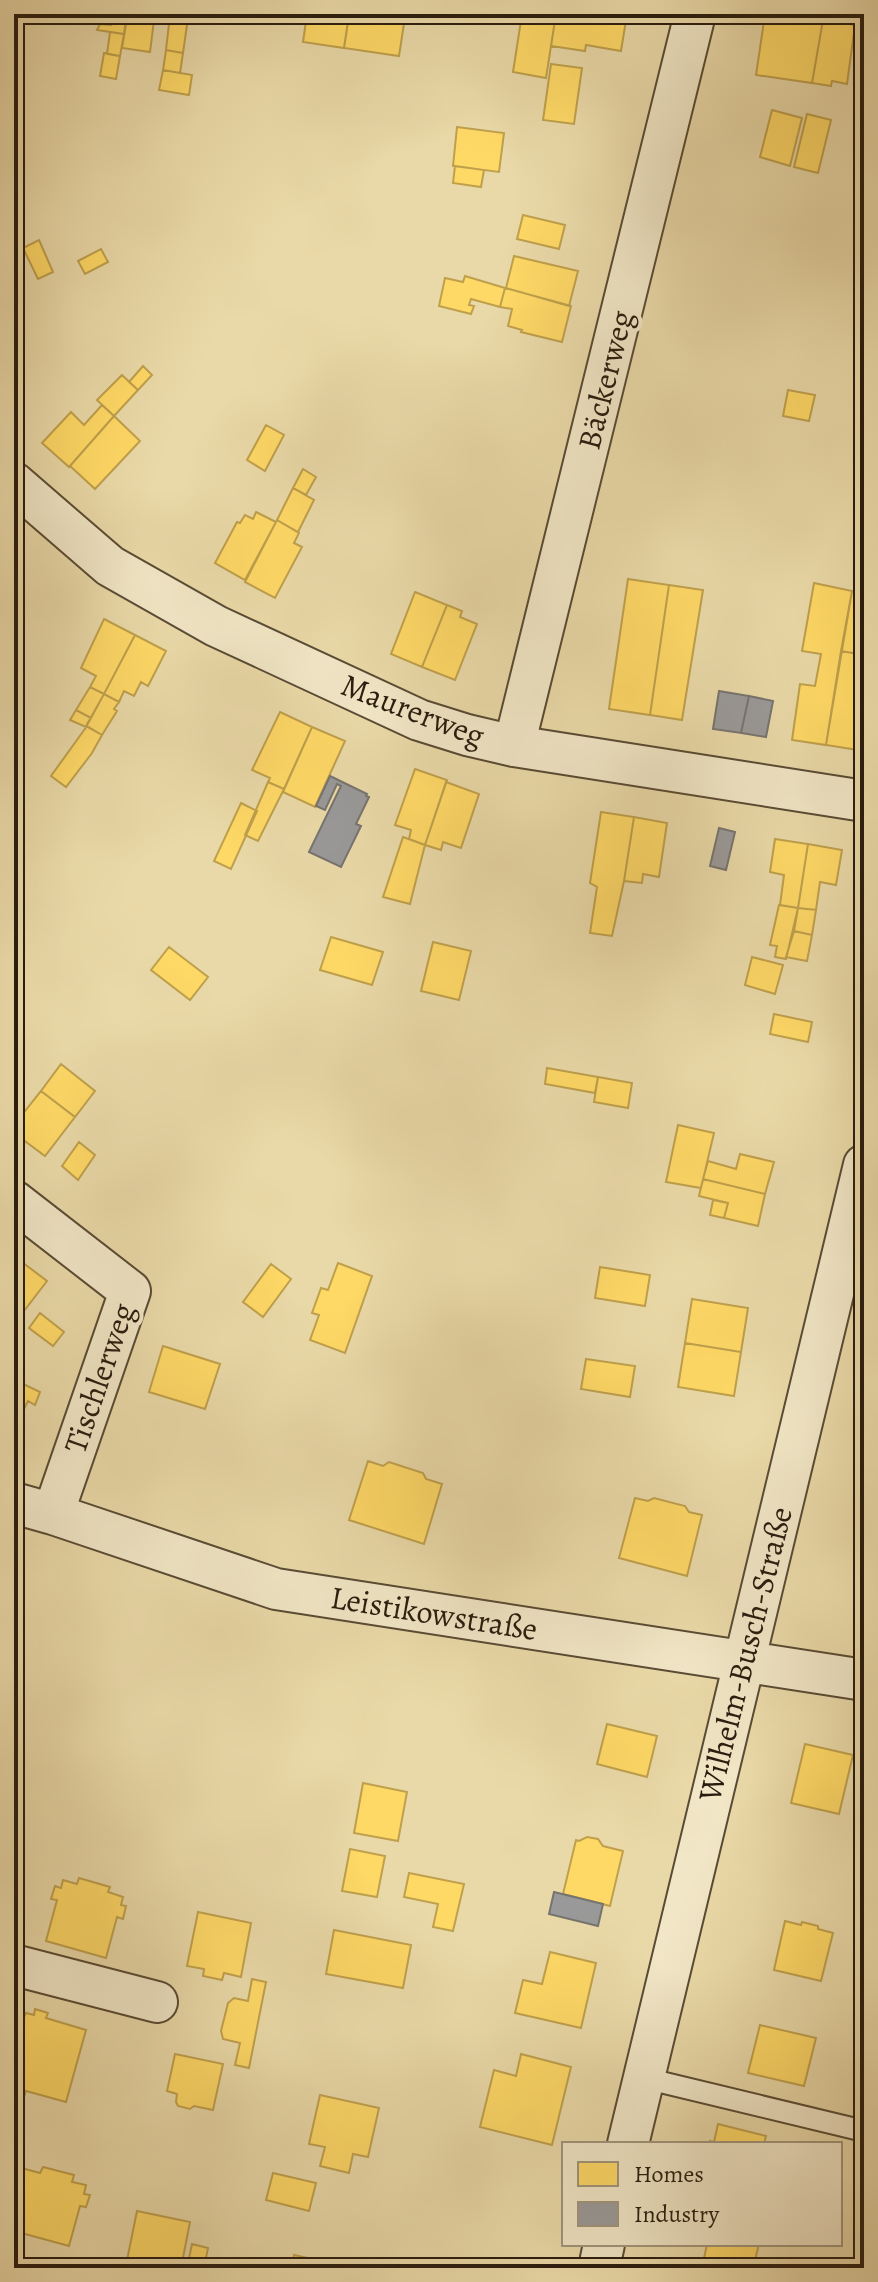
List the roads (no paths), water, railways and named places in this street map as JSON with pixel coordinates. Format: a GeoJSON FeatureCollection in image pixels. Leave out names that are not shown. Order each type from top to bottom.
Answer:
{"type":"FeatureCollection","features":[{"type":"Feature","properties":{"kind":"street","name":"Bäckerweg"},"geometry":{"type":"LineString","coordinates":[[514,746],[695,14]]}},
{"type":"Feature","properties":{"kind":"street","name":"Maurerweg"},"geometry":{"type":"LineString","coordinates":[[14,483],[110,566],[216,626],[419,720],[514,746],[864,801]]}},
{"type":"Feature","properties":{"kind":"street","name":"Wilhelm-Busch-Straße"},"geometry":{"type":"LineString","coordinates":[[628,2142],[864,1165]]}},
{"type":"Feature","properties":{"kind":"street","name":"Tischlerweg"},"geometry":{"type":"LineString","coordinates":[[14,1201],[130,1291],[53,1514]]}},
{"type":"Feature","properties":{"kind":"street","name":"Leistikowstraße"},"geometry":{"type":"LineString","coordinates":[[14,1503],[276,1589],[864,1680]]}},
{"type":"Feature","properties":{"kind":"street"},"geometry":{"type":"LineString","coordinates":[[14,1965],[157,2002]]}},
{"type":"Feature","properties":{"kind":"street"},"geometry":{"type":"LineString","coordinates":[[599,2268],[604,2246]]}},
{"type":"Feature","properties":{"kind":"lane"},"geometry":{"type":"LineString","coordinates":[[644,2078],[864,2131]]}}]}
